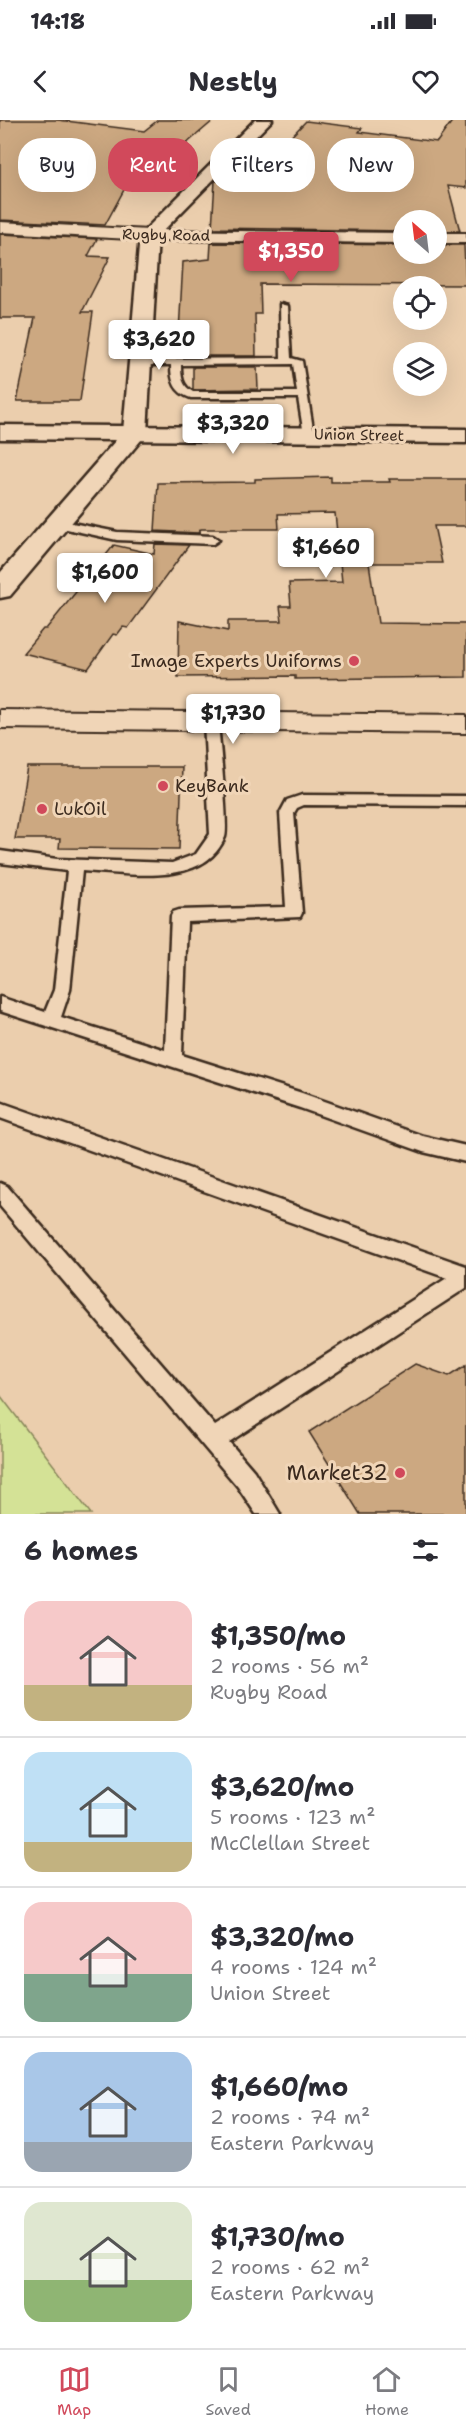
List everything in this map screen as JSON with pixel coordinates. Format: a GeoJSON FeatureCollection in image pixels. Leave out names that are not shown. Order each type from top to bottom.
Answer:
{"type":"FeatureCollection","features":[{"type":"Feature","properties":{"kind":"street"},"geometry":{"type":"LineString","coordinates":[[0,590],[135,433],[149,236],[264,120]]}},
{"type":"Feature","properties":{"kind":"street","name":"Rugby Road"},"geometry":{"type":"LineString","coordinates":[[0,227],[149,236],[393,238]]}},
{"type":"Feature","properties":{"kind":"street"},"geometry":{"type":"LineString","coordinates":[[447,238],[466,238]]}},
{"type":"Feature","properties":{"kind":"street","name":"Union Street"},"geometry":{"type":"LineString","coordinates":[[0,432],[466,436]]}},
{"type":"Feature","properties":{"kind":"street"},"geometry":{"type":"LineString","coordinates":[[0,719],[466,724]]}},
{"type":"Feature","properties":{"kind":"lane"},"geometry":{"type":"LineString","coordinates":[[283,306],[286,361]]}},
{"type":"Feature","properties":{"kind":"lane"},"geometry":{"type":"LineString","coordinates":[[140,362],[255,365],[297,361],[309,435]]}},
{"type":"Feature","properties":{"kind":"lane"},"geometry":{"type":"LineString","coordinates":[[176,362],[176,381],[183,392],[191,395],[257,392],[303,395]]}},
{"type":"Feature","properties":{"kind":"lane"},"geometry":{"type":"LineString","coordinates":[[57,524],[117,536],[213,540]]}},
{"type":"Feature","properties":{"kind":"lane"},"geometry":{"type":"LineString","coordinates":[[0,857],[75,866],[173,869],[201,858],[218,835],[211,722]]}},
{"type":"Feature","properties":{"kind":"lane"},"geometry":{"type":"LineString","coordinates":[[173,1059],[179,916],[294,913],[287,813],[292,804],[302,800],[466,801]]}},
{"type":"Feature","properties":{"kind":"lane"},"geometry":{"type":"LineString","coordinates":[[51,1020],[62,990],[75,866]]}},
{"type":"Feature","properties":{"kind":"lane"},"geometry":{"type":"LineString","coordinates":[[0,1004],[173,1059],[423,1144],[466,1154]]}},
{"type":"Feature","properties":{"kind":"lane"},"geometry":{"type":"LineString","coordinates":[[0,1110],[466,1276]]}},
{"type":"Feature","properties":{"kind":"lane"},"geometry":{"type":"LineString","coordinates":[[0,1192],[246,1479],[269,1514]]}},
{"type":"Feature","properties":{"kind":"lane"},"geometry":{"type":"LineString","coordinates":[[212,1440],[466,1276]]}},
{"type":"Feature","properties":{"kind":"green space"},"geometry":{"type":"Polygon","coordinates":[[[0,1395],[91,1514],[0,1514],[0,1395]]]}},
{"type":"Feature","properties":{"kind":"building"},"geometry":{"type":"Polygon","coordinates":[[[0,120],[58,120],[144,131],[158,120],[214,120],[193,138],[108,138],[108,192],[123,192],[105,225],[0,220],[0,120]]]}},
{"type":"Feature","properties":{"kind":"building"},"geometry":{"type":"Polygon","coordinates":[[[453,120],[466,120],[466,188],[448,186],[460,231],[447,231],[447,210],[393,210],[393,231],[212,228],[214,192],[315,192],[315,138],[290,138],[306,121],[362,128],[359,132],[406,138],[327,138],[327,192],[414,192],[414,139],[437,142],[453,120]]]}},
{"type":"Feature","properties":{"kind":"building"},"geometry":{"type":"Polygon","coordinates":[[[0,234],[97,239],[88,256],[110,257],[82,312],[93,312],[80,401],[17,401],[35,318],[0,318],[0,234]]]}},
{"type":"Feature","properties":{"kind":"building"},"geometry":{"type":"Polygon","coordinates":[[[211,243],[393,245],[393,264],[447,264],[447,245],[464,245],[466,285],[447,285],[447,276],[393,276],[393,285],[260,284],[261,314],[255,314],[256,356],[193,356],[193,347],[188,347],[189,335],[179,332],[183,262],[210,259],[211,243]]]}},
{"type":"Feature","properties":{"kind":"building"},"geometry":{"type":"Polygon","coordinates":[[[193,367],[257,367],[258,389],[193,390],[193,367]]]}},
{"type":"Feature","properties":{"kind":"building"},"geometry":{"type":"Polygon","coordinates":[[[331,477],[331,482],[466,479],[466,526],[434,526],[442,563],[369,563],[378,623],[466,624],[466,677],[295,679],[295,676],[178,677],[179,621],[228,631],[228,621],[282,621],[280,606],[291,606],[289,583],[342,582],[335,513],[278,514],[279,529],[201,529],[198,533],[155,531],[158,483],[255,482],[255,479],[331,477]]]}},
{"type":"Feature","properties":{"kind":"building"},"geometry":{"type":"Polygon","coordinates":[[[155,544],[189,545],[128,628],[123,627],[117,635],[113,634],[88,669],[23,653],[43,629],[46,629],[114,545],[154,554],[155,544]]]}},
{"type":"Feature","properties":{"kind":"building"},"geometry":{"type":"Polygon","coordinates":[[[27,767],[182,767],[179,849],[59,848],[60,839],[15,839],[27,767]]]}},
{"type":"Feature","properties":{"kind":"building","name":"Market32"},"geometry":{"type":"Polygon","coordinates":[[[415,1364],[449,1376],[466,1365],[466,1514],[360,1514],[309,1432],[415,1364]]]}},
{"type":"Feature","properties":{"kind":"place","name":"Image Experts Uniforms"},"geometry":{"type":"Point","coordinates":[354,661]}},
{"type":"Feature","properties":{"kind":"place","name":"KeyBank"},"geometry":{"type":"Point","coordinates":[163,786]}},
{"type":"Feature","properties":{"kind":"place","name":"LukOil"},"geometry":{"type":"Point","coordinates":[42,809]}},
{"type":"Feature","properties":{"kind":"place","name":"Market32"},"geometry":{"type":"Point","coordinates":[400,1473]}}]}
